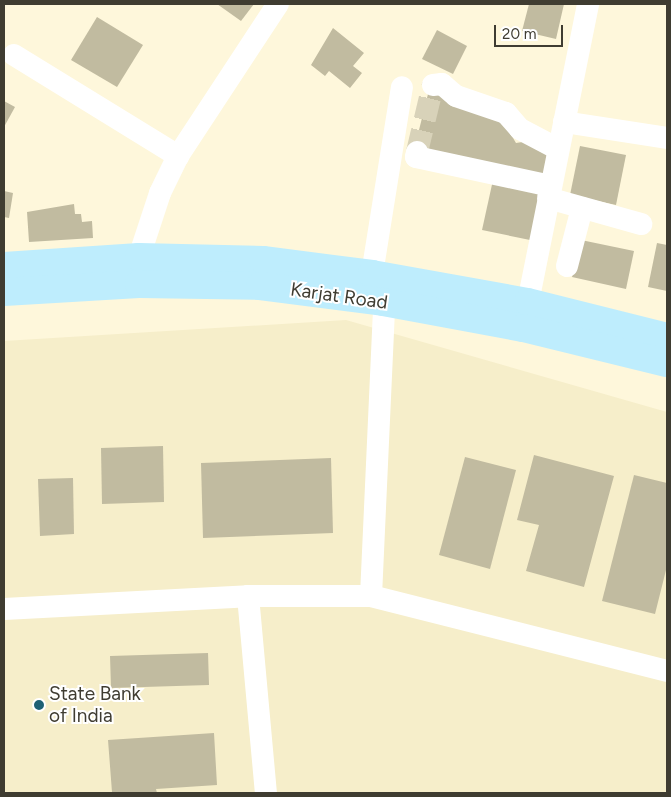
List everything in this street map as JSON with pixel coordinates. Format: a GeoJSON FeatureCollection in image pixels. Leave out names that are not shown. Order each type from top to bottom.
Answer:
{"type":"FeatureCollection","features":[{"type":"Feature","properties":{"kind":"main road","name":"Karjat Road"},"geometry":{"type":"LineString","coordinates":[[4,266],[139,257],[263,260],[526,315],[667,337]]}},
{"type":"Feature","properties":{"kind":"main road","name":"Karjat Road"},"geometry":{"type":"LineString","coordinates":[[4,292],[139,284],[260,286],[380,284]]}},
{"type":"Feature","properties":{"kind":"main road","name":"Karjat Road"},"geometry":{"type":"LineString","coordinates":[[526,315],[667,363]]}},
{"type":"Feature","properties":{"kind":"street"},"geometry":{"type":"LineString","coordinates":[[139,284],[139,257],[160,194],[178,156],[278,4]]}},
{"type":"Feature","properties":{"kind":"street"},"geometry":{"type":"LineString","coordinates":[[526,315],[588,4]]}},
{"type":"Feature","properties":{"kind":"street"},"geometry":{"type":"LineString","coordinates":[[14,55],[178,156]]}},
{"type":"Feature","properties":{"kind":"street"},"geometry":{"type":"LineString","coordinates":[[433,85],[442,84],[456,96],[506,113],[520,129],[558,150]]}},
{"type":"Feature","properties":{"kind":"street"},"geometry":{"type":"LineString","coordinates":[[371,596],[380,284],[402,87]]}},
{"type":"Feature","properties":{"kind":"street"},"geometry":{"type":"LineString","coordinates":[[564,122],[664,133]]}},
{"type":"Feature","properties":{"kind":"street"},"geometry":{"type":"LineString","coordinates":[[417,152],[416,157],[550,192],[582,208],[641,224]]}},
{"type":"Feature","properties":{"kind":"street"},"geometry":{"type":"LineString","coordinates":[[567,266],[582,208]]}},
{"type":"Feature","properties":{"kind":"street"},"geometry":{"type":"LineString","coordinates":[[248,596],[266,793]]}},
{"type":"Feature","properties":{"kind":"street"},"geometry":{"type":"LineString","coordinates":[[4,609],[248,596],[371,596],[667,672]]}},
{"type":"Feature","properties":{"kind":"shaded area"},"geometry":{"type":"Polygon","coordinates":[[[346,320],[667,412],[667,793],[4,793],[4,341],[346,320]]]}},
{"type":"Feature","properties":{"kind":"building"},"geometry":{"type":"Polygon","coordinates":[[[217,4],[254,4],[241,21],[217,4]]]}},
{"type":"Feature","properties":{"kind":"building"},"geometry":{"type":"Polygon","coordinates":[[[529,4],[564,4],[556,39],[522,31],[529,4]]]}},
{"type":"Feature","properties":{"kind":"building"},"geometry":{"type":"Polygon","coordinates":[[[97,17],[143,45],[117,87],[71,60],[97,17]]]}},
{"type":"Feature","properties":{"kind":"building"},"geometry":{"type":"Polygon","coordinates":[[[333,28],[364,53],[353,66],[362,73],[350,88],[329,71],[325,76],[311,65],[333,28]]]}},
{"type":"Feature","properties":{"kind":"building"},"geometry":{"type":"Polygon","coordinates":[[[437,30],[467,46],[453,74],[422,59],[437,30]]]}},
{"type":"Feature","properties":{"kind":"building"},"geometry":{"type":"Polygon","coordinates":[[[430,86],[503,121],[516,143],[529,141],[549,153],[543,179],[414,150],[430,86]]]}},
{"type":"Feature","properties":{"kind":"building"},"geometry":{"type":"Polygon","coordinates":[[[4,101],[15,107],[4,127],[4,101]]]}},
{"type":"Feature","properties":{"kind":"building"},"geometry":{"type":"Polygon","coordinates":[[[580,146],[626,155],[616,205],[570,195],[580,146]]]}},
{"type":"Feature","properties":{"kind":"building"},"geometry":{"type":"Polygon","coordinates":[[[493,180],[541,191],[530,240],[482,230],[493,180]]]}},
{"type":"Feature","properties":{"kind":"building"},"geometry":{"type":"Polygon","coordinates":[[[4,191],[13,193],[9,218],[4,217],[4,191]]]}},
{"type":"Feature","properties":{"kind":"building"},"geometry":{"type":"Polygon","coordinates":[[[74,204],[75,214],[81,214],[82,222],[92,221],[93,238],[29,242],[27,212],[74,204]]]}},
{"type":"Feature","properties":{"kind":"building"},"geometry":{"type":"Polygon","coordinates":[[[581,240],[634,251],[626,289],[572,277],[581,240]]]}},
{"type":"Feature","properties":{"kind":"building"},"geometry":{"type":"Polygon","coordinates":[[[657,243],[667,245],[667,291],[648,287],[657,243]]]}},
{"type":"Feature","properties":{"kind":"building"},"geometry":{"type":"Polygon","coordinates":[[[163,446],[164,502],[102,504],[101,448],[163,446]]]}},
{"type":"Feature","properties":{"kind":"building"},"geometry":{"type":"Polygon","coordinates":[[[534,455],[614,476],[584,587],[526,571],[539,525],[517,520],[534,455]]]}},
{"type":"Feature","properties":{"kind":"building"},"geometry":{"type":"Polygon","coordinates":[[[465,457],[516,470],[490,569],[439,555],[465,457]]]}},
{"type":"Feature","properties":{"kind":"building"},"geometry":{"type":"Polygon","coordinates":[[[331,458],[333,533],[203,538],[201,463],[331,458]]]}},
{"type":"Feature","properties":{"kind":"building"},"geometry":{"type":"Polygon","coordinates":[[[634,475],[667,483],[667,566],[655,614],[602,601],[634,475]]]}},
{"type":"Feature","properties":{"kind":"building"},"geometry":{"type":"Polygon","coordinates":[[[73,478],[74,534],[40,536],[38,479],[73,478]]]}},
{"type":"Feature","properties":{"kind":"building"},"geometry":{"type":"Polygon","coordinates":[[[208,653],[209,685],[111,688],[110,656],[208,653]]]}},
{"type":"Feature","properties":{"kind":"building"},"geometry":{"type":"Polygon","coordinates":[[[214,733],[217,785],[156,789],[157,793],[112,792],[108,740],[214,733]]]}},
{"type":"Feature","properties":{"kind":"tunnel"},"geometry":{"type":"LineString","coordinates":[[417,152],[433,85]]}},
{"type":"Feature","properties":{"kind":"place","name":"State Bank of India"},"geometry":{"type":"Point","coordinates":[39,705]}}]}
